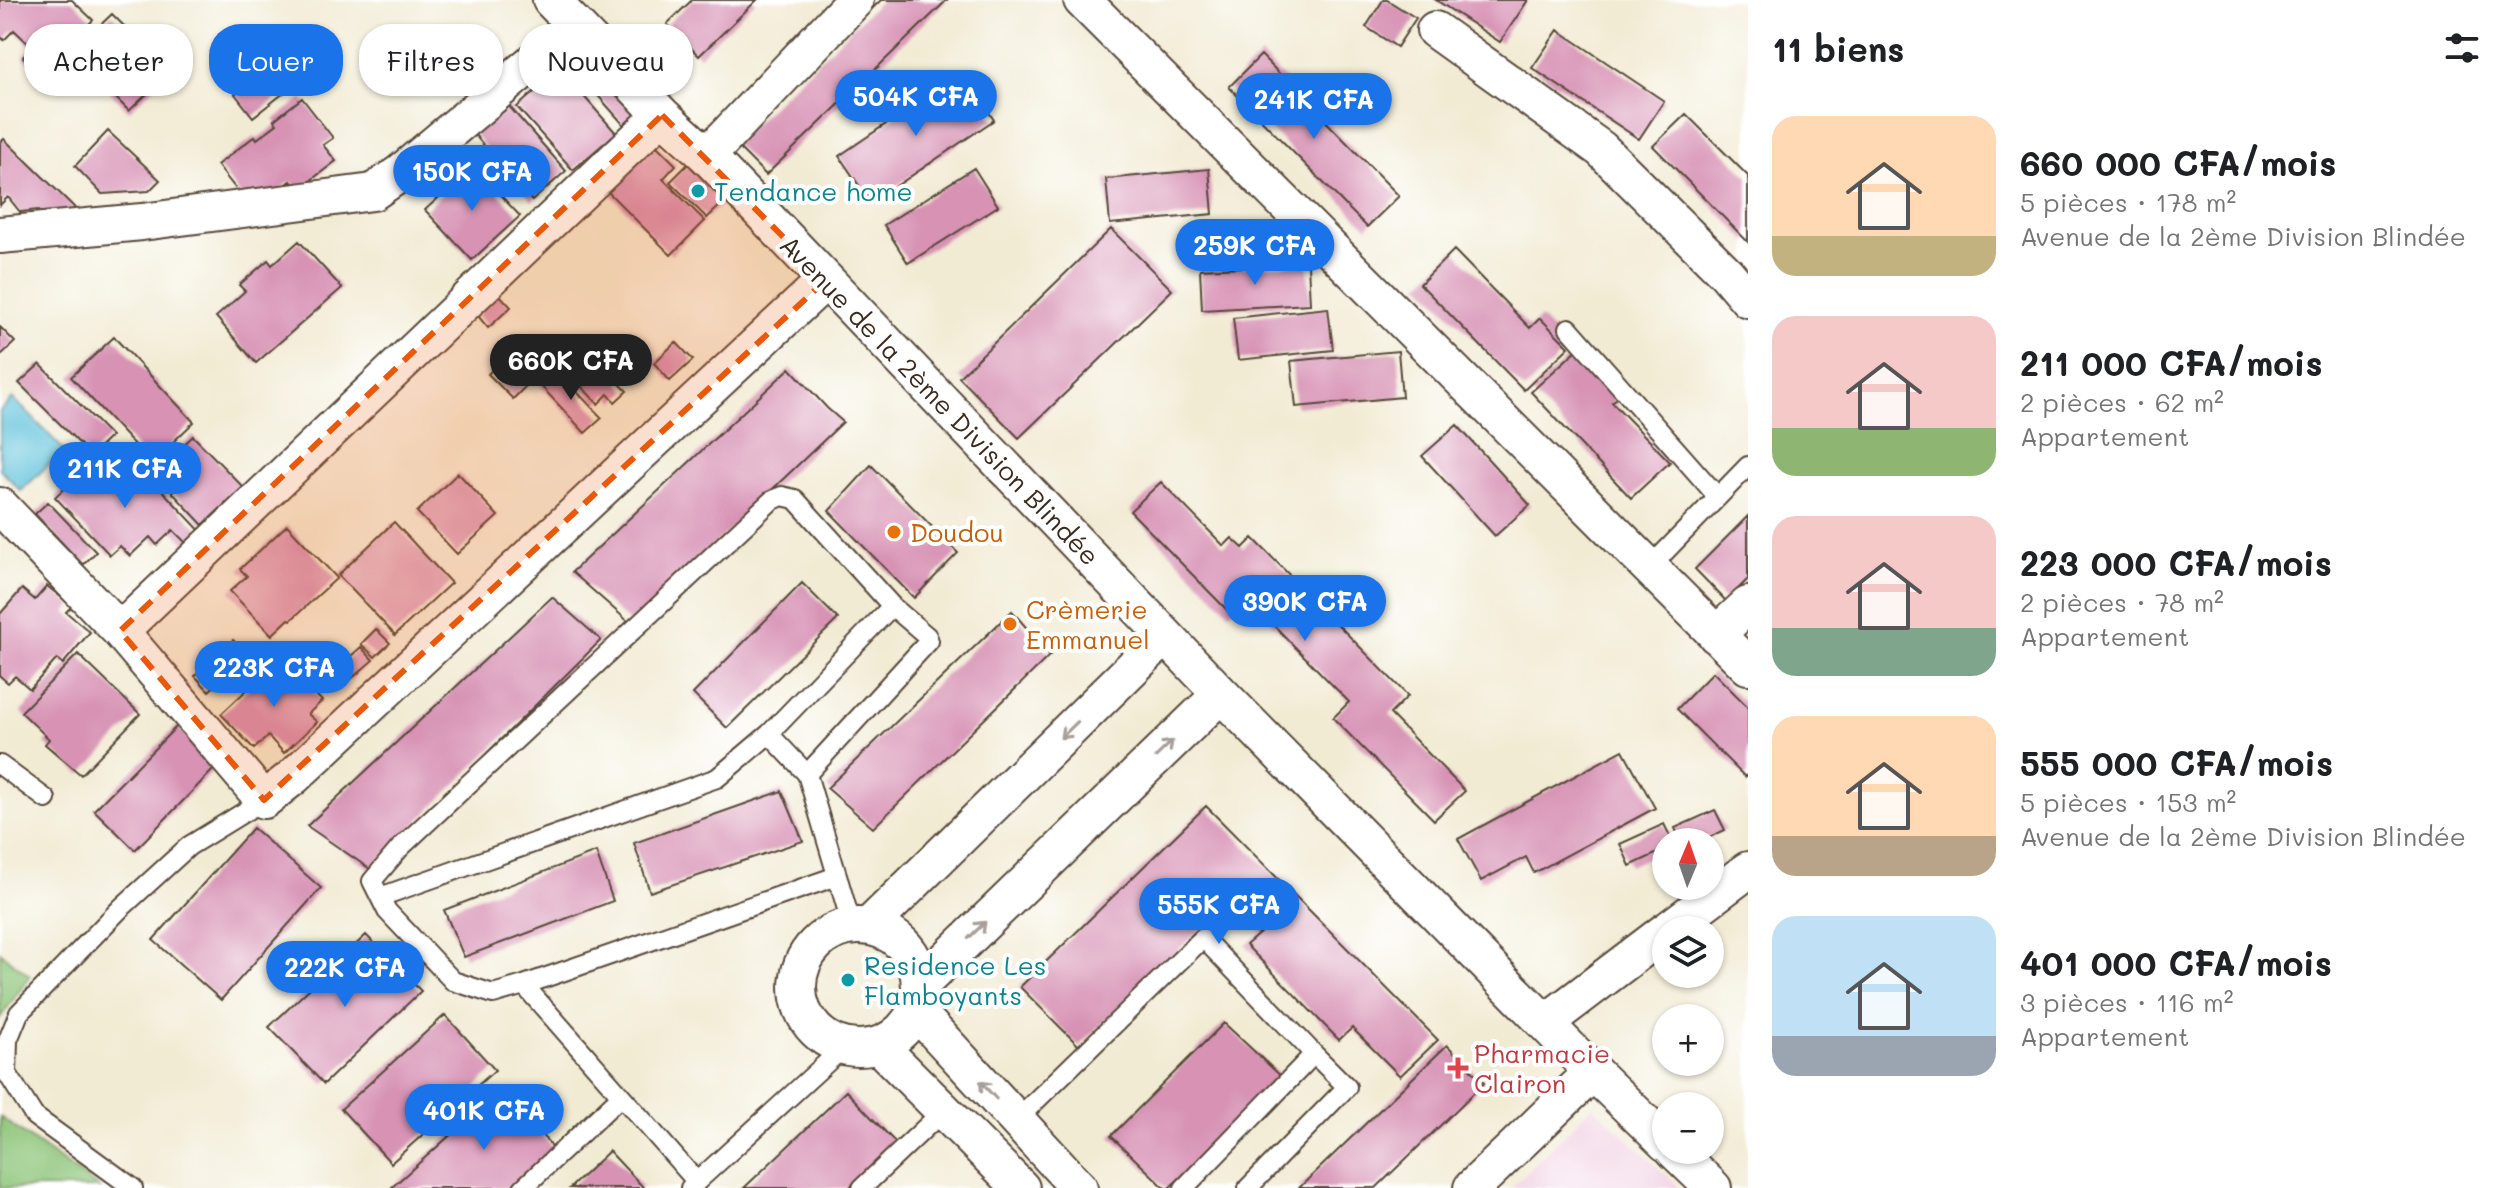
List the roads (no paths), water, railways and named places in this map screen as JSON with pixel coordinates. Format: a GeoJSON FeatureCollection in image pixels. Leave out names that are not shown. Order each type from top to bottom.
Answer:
{"type":"FeatureCollection","features":[{"type":"Feature","properties":{"kind":"street","name":"Avenue de la 2ème Division Blindée"},"geometry":{"type":"LineString","coordinates":[[551,0],[574,24]]}},
{"type":"Feature","properties":{"kind":"street"},"geometry":{"type":"LineString","coordinates":[[707,156],[855,0]]}},
{"type":"Feature","properties":{"kind":"street"},"geometry":{"type":"LineString","coordinates":[[1082,0],[1748,666]]}},
{"type":"Feature","properties":{"kind":"street"},"geometry":{"type":"LineString","coordinates":[[1435,30],[1601,149],[1726,273],[1748,299]]}},
{"type":"Feature","properties":{"kind":"street"},"geometry":{"type":"LineString","coordinates":[[0,235],[142,222],[373,192],[519,74]]}},
{"type":"Feature","properties":{"kind":"street","name":"Avenue de la 2ème Division Blindée"},"geometry":{"type":"LineString","coordinates":[[644,96],[707,156],[1221,694],[1652,1129]]}},
{"type":"Feature","properties":{"kind":"street"},"geometry":{"type":"LineString","coordinates":[[120,631],[662,115]]}},
{"type":"Feature","properties":{"kind":"street"},"geometry":{"type":"LineString","coordinates":[[0,506],[120,631],[264,800],[293,777],[826,280]]}},
{"type":"Feature","properties":{"kind":"street"},"geometry":{"type":"LineString","coordinates":[[1716,635],[1748,605]]}},
{"type":"Feature","properties":{"kind":"street"},"geometry":{"type":"LineString","coordinates":[[861,926],[1165,636]]}},
{"type":"Feature","properties":{"kind":"street"},"geometry":{"type":"LineString","coordinates":[[861,1046],[900,1032],[918,998],[1221,694]]}},
{"type":"Feature","properties":{"kind":"street"},"geometry":{"type":"LineString","coordinates":[[1687,916],[1748,870]]}},
{"type":"Feature","properties":{"kind":"street"},"geometry":{"type":"LineString","coordinates":[[1021,1188],[943,1111],[861,1046],[828,1040],[814,1030],[798,1000],[797,983],[800,966],[808,951],[820,939],[835,930],[861,926],[889,933],[905,946],[916,964],[918,998],[1016,1120],[1079,1188]]}},
{"type":"Feature","properties":{"kind":"street"},"geometry":{"type":"LineString","coordinates":[[1545,1023],[1652,942]]}},
{"type":"Feature","properties":{"kind":"street"},"geometry":{"type":"LineString","coordinates":[[1472,1188],[1593,1072]]}},
{"type":"Feature","properties":{"kind":"street"},"geometry":{"type":"LineString","coordinates":[[1688,1164],[1713,1188]]}},
{"type":"Feature","properties":{"kind":"lane"},"geometry":{"type":"LineString","coordinates":[[1569,328],[1718,497]]}},
{"type":"Feature","properties":{"kind":"lane"},"geometry":{"type":"LineString","coordinates":[[1649,568],[1748,466]]}},
{"type":"Feature","properties":{"kind":"lane"},"geometry":{"type":"LineString","coordinates":[[807,774],[929,641],[892,606],[795,499],[782,496],[771,501],[400,848],[372,881],[387,911],[453,981],[493,994],[837,876]]}},
{"type":"Feature","properties":{"kind":"lane"},"geometry":{"type":"LineString","coordinates":[[380,897],[717,778],[769,734],[892,606]]}},
{"type":"Feature","properties":{"kind":"lane"},"geometry":{"type":"LineString","coordinates":[[769,734],[807,774],[837,876],[861,926]]}},
{"type":"Feature","properties":{"kind":"lane"},"geometry":{"type":"LineString","coordinates":[[0,765],[46,799]]}},
{"type":"Feature","properties":{"kind":"lane"},"geometry":{"type":"LineString","coordinates":[[133,1188],[34,1116],[7,1073],[8,1040],[19,1013],[121,908],[189,846],[264,800]]}},
{"type":"Feature","properties":{"kind":"lane"},"geometry":{"type":"LineString","coordinates":[[1016,1120],[1203,938],[1347,1087],[1248,1188]]}},
{"type":"Feature","properties":{"kind":"lane"},"geometry":{"type":"LineString","coordinates":[[524,985],[694,1185],[861,1046]]}},
{"type":"Feature","properties":{"kind":"lane"},"geometry":{"type":"LineString","coordinates":[[1189,1187],[1314,1054]]}},
{"type":"Feature","properties":{"kind":"lane"},"geometry":{"type":"LineString","coordinates":[[523,1188],[621,1096]]}},
{"type":"Feature","properties":{"kind":"lane"},"geometry":{"type":"LineString","coordinates":[[862,1188],[943,1111]]}},
{"type":"Feature","properties":{"kind":"water"},"geometry":{"type":"Polygon","coordinates":[[[13,398],[64,450],[21,491],[0,469],[0,411],[13,398]]]}},
{"type":"Feature","properties":{"kind":"place","name":"Tendance home"},"geometry":{"type":"Point","coordinates":[698,191]}},
{"type":"Feature","properties":{"kind":"place","name":"Doudou"},"geometry":{"type":"Point","coordinates":[894,532]}},
{"type":"Feature","properties":{"kind":"place","name":"Crèmerie Emmanuel"},"geometry":{"type":"Point","coordinates":[1010,624]}},
{"type":"Feature","properties":{"kind":"place","name":"Residence Les Flamboyants"},"geometry":{"type":"Point","coordinates":[848,980]}},
{"type":"Feature","properties":{"kind":"place","name":"Pharmacie Clairon"},"geometry":{"type":"Point","coordinates":[1458,1068]}}]}
